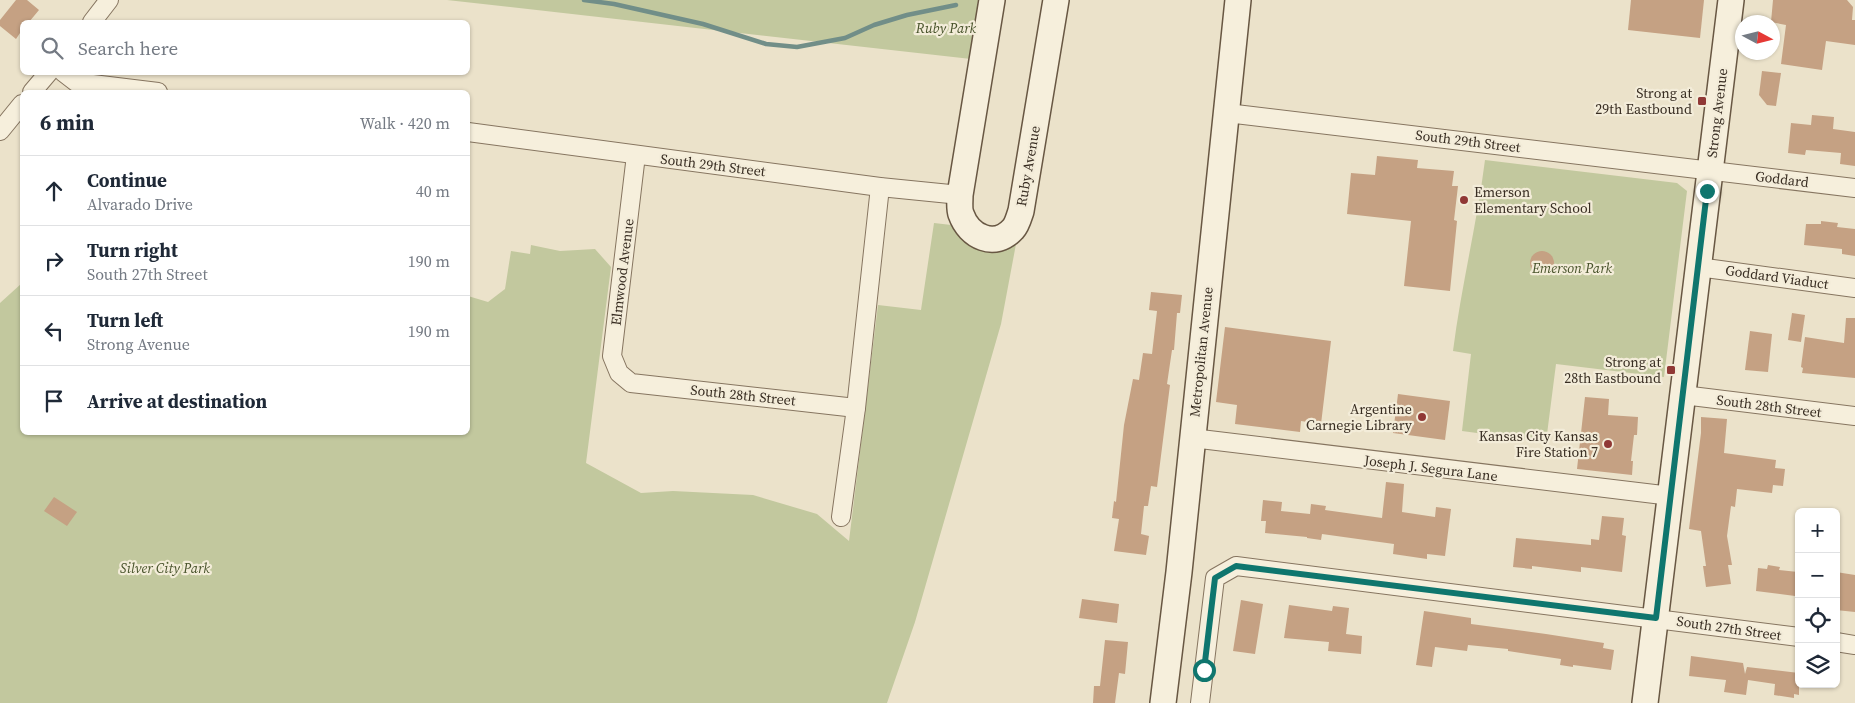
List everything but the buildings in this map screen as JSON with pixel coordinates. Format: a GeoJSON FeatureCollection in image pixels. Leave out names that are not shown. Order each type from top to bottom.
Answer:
{"type":"FeatureCollection","features":[{"type":"Feature","properties":{"kind":"street"},"geometry":{"type":"LineString","coordinates":[[94,20],[109,0]]}},
{"type":"Feature","properties":{"kind":"street","name":"Ruby Avenue"},"geometry":{"type":"LineString","coordinates":[[992,0],[960,195],[961,214],[969,228],[981,238],[999,239],[1013,229],[1021,211],[1056,0]]}},
{"type":"Feature","properties":{"kind":"street","name":"Metropolitan Avenue"},"geometry":{"type":"LineString","coordinates":[[1163,703],[1179,572],[1238,0]]}},
{"type":"Feature","properties":{"kind":"street","name":"Strong Avenue"},"geometry":{"type":"LineString","coordinates":[[1645,703],[1731,0]]}},
{"type":"Feature","properties":{"kind":"street"},"geometry":{"type":"LineString","coordinates":[[34,90],[46,75]]}},
{"type":"Feature","properties":{"kind":"street"},"geometry":{"type":"LineString","coordinates":[[67,75],[76,82],[142,90]]}},
{"type":"Feature","properties":{"kind":"street"},"geometry":{"type":"LineString","coordinates":[[0,131],[20,106]]}},
{"type":"Feature","properties":{"kind":"street","name":"South 29th Street"},"geometry":{"type":"LineString","coordinates":[[1227,113],[1710,170]]}},
{"type":"Feature","properties":{"kind":"street","name":"South 29th Street"},"geometry":{"type":"LineString","coordinates":[[470,132],[880,187],[960,195]]}},
{"type":"Feature","properties":{"kind":"street","name":"Elmwood Avenue"},"geometry":{"type":"LineString","coordinates":[[631,383],[619,373],[612,356],[636,155]]}},
{"type":"Feature","properties":{"kind":"street","name":"Goddard"},"geometry":{"type":"LineString","coordinates":[[1710,170],[1855,188]]}},
{"type":"Feature","properties":{"kind":"street"},"geometry":{"type":"LineString","coordinates":[[841,517],[856,408],[880,187]]}},
{"type":"Feature","properties":{"kind":"street","name":"Goddard Viaduct"},"geometry":{"type":"LineString","coordinates":[[1698,267],[1855,288]]}},
{"type":"Feature","properties":{"kind":"street","name":"South 28th Street"},"geometry":{"type":"LineString","coordinates":[[631,383],[856,408]]}},
{"type":"Feature","properties":{"kind":"street","name":"South 28th Street"},"geometry":{"type":"LineString","coordinates":[[1683,395],[1855,416]]}},
{"type":"Feature","properties":{"kind":"street","name":"Joseph J. Segura Lane"},"geometry":{"type":"LineString","coordinates":[[1192,438],[1671,496]]}},
{"type":"Feature","properties":{"kind":"street","name":"South 27th Street"},"geometry":{"type":"LineString","coordinates":[[1200,703],[1215,578],[1236,566],[1795,636]]}},
{"type":"Feature","properties":{"kind":"street"},"geometry":{"type":"LineString","coordinates":[[1840,642],[1855,644]]}},
{"type":"Feature","properties":{"kind":"green space","name":"Ruby Park"},"geometry":{"type":"Polygon","coordinates":[[[447,0],[978,0],[971,59],[447,0]]]}},
{"type":"Feature","properties":{"kind":"green space","name":"Emerson Park"},"geometry":{"type":"Polygon","coordinates":[[[1485,160],[1677,183],[1687,191],[1664,377],[1556,364],[1546,442],[1462,431],[1471,354],[1453,351],[1485,160]]]}},
{"type":"Feature","properties":{"kind":"green space","name":"Silver City Park"},"geometry":{"type":"Polygon","coordinates":[[[934,223],[960,226],[973,247],[1001,251],[1016,244],[1001,324],[915,622],[887,703],[0,703],[0,303],[20,285],[20,435],[470,435],[470,297],[488,302],[505,289],[511,251],[530,254],[531,245],[560,251],[595,249],[611,267],[586,463],[641,493],[673,491],[753,495],[817,514],[849,541],[878,305],[921,310],[934,223]]]}},
{"type":"Feature","properties":{"kind":"waterway"},"geometry":{"type":"LineString","coordinates":[[584,0],[614,4],[703,24],[766,44],[797,47],[845,38],[874,25],[907,15],[956,5]]}},
{"type":"Feature","properties":{"kind":"place","name":"Strong at 29th Eastbound"},"geometry":{"type":"Point","coordinates":[1702,101]}},
{"type":"Feature","properties":{"kind":"place","name":"Emerson Elementary School"},"geometry":{"type":"Point","coordinates":[1464,200]}},
{"type":"Feature","properties":{"kind":"place","name":"Strong at 28th Eastbound"},"geometry":{"type":"Point","coordinates":[1671,370]}},
{"type":"Feature","properties":{"kind":"place","name":"Argentine Carnegie Library"},"geometry":{"type":"Point","coordinates":[1422,417]}},
{"type":"Feature","properties":{"kind":"place","name":"Kansas City Kansas Fire Station 7"},"geometry":{"type":"Point","coordinates":[1608,444]}},
{"type":"Feature","properties":{"kind":"route"},"geometry":{"type":"LineString","coordinates":[[1204,670],[1215,578],[1236,566],[1656,618],[1707,191]]}}]}
